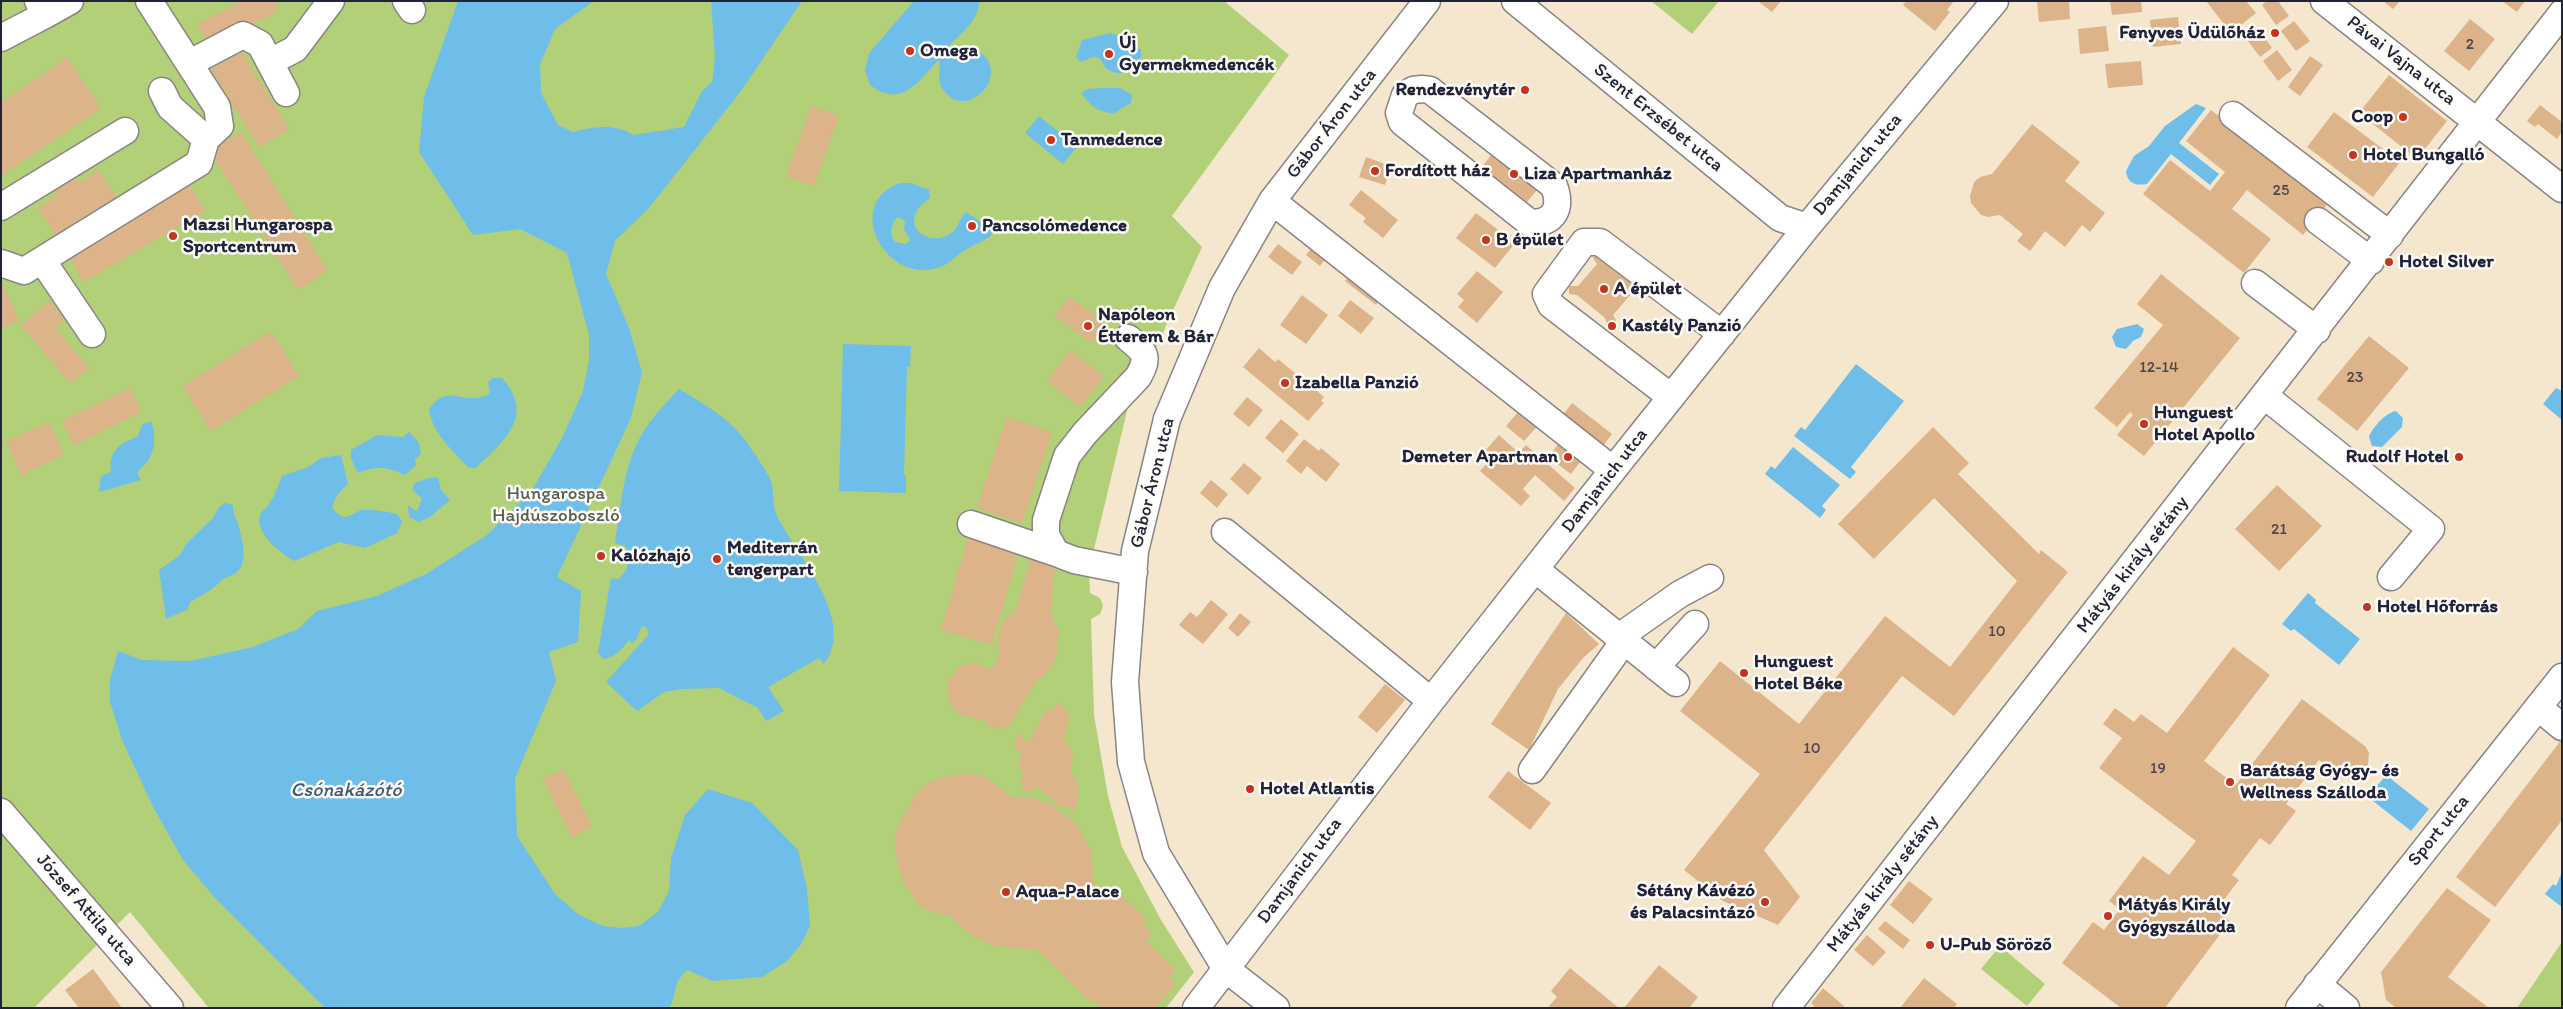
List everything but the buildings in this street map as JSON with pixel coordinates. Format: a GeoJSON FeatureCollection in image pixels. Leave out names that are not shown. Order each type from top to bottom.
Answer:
{"type":"FeatureCollection","features":[{"type":"Feature","properties":{"kind":"street"},"geometry":{"type":"LineString","coordinates":[[1,38],[41,8],[70,1]]}},
{"type":"Feature","properties":{"kind":"street"},"geometry":{"type":"LineString","coordinates":[[1,263],[24,271],[199,163],[206,139],[220,126],[217,108],[149,1]]}},
{"type":"Feature","properties":{"kind":"street"},"geometry":{"type":"LineString","coordinates":[[270,62],[295,49],[331,1]]}},
{"type":"Feature","properties":{"kind":"street","name":"Gábor Áron utca"},"geometry":{"type":"LineString","coordinates":[[1226,969],[1156,853],[1131,762],[1125,682],[1135,551],[1167,419],[1222,288],[1272,201],[1427,1]]}},
{"type":"Feature","properties":{"kind":"street","name":"Szent Erzsébet utca"},"geometry":{"type":"LineString","coordinates":[[1515,1],[1780,218],[1807,227]]}},
{"type":"Feature","properties":{"kind":"street","name":"Damjanich utca"},"geometry":{"type":"LineString","coordinates":[[1226,969],[1431,701],[1671,397],[1807,227],[1994,1]]}},
{"type":"Feature","properties":{"kind":"street","name":"Pávai Vajna utca"},"geometry":{"type":"LineString","coordinates":[[2324,1],[2477,120]]}},
{"type":"Feature","properties":{"kind":"street","name":"Mátyás király sétány"},"geometry":{"type":"LineString","coordinates":[[1786,1008],[2317,330],[2477,120],[2562,13]]}},
{"type":"Feature","properties":{"kind":"street"},"geometry":{"type":"LineString","coordinates":[[190,64],[243,35],[260,44],[286,93]]}},
{"type":"Feature","properties":{"kind":"street"},"geometry":{"type":"LineString","coordinates":[[1374,70],[1405,95]]}},
{"type":"Feature","properties":{"kind":"street"},"geometry":{"type":"LineString","coordinates":[[1413,90],[1430,90],[1554,186],[1558,198],[1558,208],[1553,215],[1546,221],[1530,223],[1402,122],[1399,113],[1405,95],[1413,90]]}},
{"type":"Feature","properties":{"kind":"street"},"geometry":{"type":"LineString","coordinates":[[162,91],[170,107],[206,139]]}},
{"type":"Feature","properties":{"kind":"street"},"geometry":{"type":"LineString","coordinates":[[2233,115],[2390,236]]}},
{"type":"Feature","properties":{"kind":"street"},"geometry":{"type":"LineString","coordinates":[[2477,120],[2562,189]]}},
{"type":"Feature","properties":{"kind":"street"},"geometry":{"type":"LineString","coordinates":[[1,207],[125,131]]}},
{"type":"Feature","properties":{"kind":"street"},"geometry":{"type":"LineString","coordinates":[[1272,201],[1614,470]]}},
{"type":"Feature","properties":{"kind":"street"},"geometry":{"type":"LineString","coordinates":[[2318,221],[2370,261]]}},
{"type":"Feature","properties":{"kind":"street"},"geometry":{"type":"LineString","coordinates":[[1671,397],[1551,306],[1546,294],[1584,242],[1600,242],[1722,334]]}},
{"type":"Feature","properties":{"kind":"street"},"geometry":{"type":"LineString","coordinates":[[42,260],[92,334]]}},
{"type":"Feature","properties":{"kind":"street"},"geometry":{"type":"LineString","coordinates":[[2255,283],[2317,330]]}},
{"type":"Feature","properties":{"kind":"street"},"geometry":{"type":"LineString","coordinates":[[1056,553],[1046,535],[1046,520],[1067,456],[1085,432],[1138,377],[1144,366],[1145,358],[1142,350],[1128,338]]}},
{"type":"Feature","properties":{"kind":"street"},"geometry":{"type":"LineString","coordinates":[[2265,396],[2431,530],[2391,577]]}},
{"type":"Feature","properties":{"kind":"street"},"geometry":{"type":"LineString","coordinates":[[971,524],[1074,560],[1134,572]]}},
{"type":"Feature","properties":{"kind":"street"},"geometry":{"type":"LineString","coordinates":[[1225,532],[1431,701]]}},
{"type":"Feature","properties":{"kind":"street"},"geometry":{"type":"LineString","coordinates":[[1535,569],[1676,684]]}},
{"type":"Feature","properties":{"kind":"street"},"geometry":{"type":"LineString","coordinates":[[1619,637],[1680,594],[1710,578]]}},
{"type":"Feature","properties":{"kind":"street"},"geometry":{"type":"LineString","coordinates":[[1656,667],[1695,624]]}},
{"type":"Feature","properties":{"kind":"street"},"geometry":{"type":"LineString","coordinates":[[1532,770],[1619,648],[1619,637]]}},
{"type":"Feature","properties":{"kind":"street","name":"Sport utca"},"geometry":{"type":"LineString","coordinates":[[2299,1008],[2562,677]]}},
{"type":"Feature","properties":{"kind":"street"},"geometry":{"type":"LineString","coordinates":[[2538,707],[2562,726]]}},
{"type":"Feature","properties":{"kind":"street","name":"József Attila utca"},"geometry":{"type":"LineString","coordinates":[[1,812],[170,1008]]}},
{"type":"Feature","properties":{"kind":"street"},"geometry":{"type":"LineString","coordinates":[[1196,1008],[1226,969],[1276,1008]]}},
{"type":"Feature","properties":{"kind":"street"},"geometry":{"type":"LineString","coordinates":[[2317,984],[2346,1008]]}},
{"type":"Feature","properties":{"kind":"green space","name":"Hungarospa Hajdúszoboszló"},"geometry":{"type":"Polygon","coordinates":[[[1,1],[1224,1],[1289,55],[1172,216],[1202,247],[1127,411],[1089,570],[1090,593],[1100,598],[1103,606],[1100,614],[1091,619],[1094,715],[1108,796],[1122,847],[1161,920],[1194,972],[1166,1008],[209,1008],[130,912],[34,1008],[1,1008],[1,1]]]}},
{"type":"Feature","properties":{"kind":"green space"},"geometry":{"type":"Polygon","coordinates":[[[1651,1],[1719,1],[1692,34],[1651,1]]]}},
{"type":"Feature","properties":{"kind":"green space"},"geometry":{"type":"Polygon","coordinates":[[[2562,942],[2562,1008],[2517,1008],[2562,942]]]}},
{"type":"Feature","properties":{"kind":"green space"},"geometry":{"type":"Polygon","coordinates":[[[2000,946],[2045,984],[2027,1006],[1981,969],[2000,946]]]}},
{"type":"Feature","properties":{"kind":"water","name":"Csónakázótó"},"geometry":{"type":"Polygon","coordinates":[[[458,1],[594,1],[555,29],[540,65],[541,93],[558,125],[573,132],[611,127],[633,135],[684,127],[702,91],[712,82],[715,57],[711,1],[802,1],[741,91],[649,208],[615,241],[606,274],[629,328],[642,372],[631,418],[557,577],[581,591],[578,642],[549,652],[556,681],[515,778],[517,836],[555,894],[579,915],[603,926],[622,928],[639,926],[658,912],[669,891],[671,858],[685,815],[708,789],[752,803],[798,850],[807,888],[810,926],[802,943],[787,961],[762,977],[712,981],[687,970],[676,985],[674,998],[669,1008],[325,1008],[216,899],[183,860],[153,807],[122,740],[110,702],[110,680],[118,651],[142,660],[190,661],[253,647],[298,629],[317,611],[377,596],[426,574],[487,535],[531,492],[562,438],[583,391],[589,360],[589,335],[567,253],[520,229],[473,235],[419,152],[424,97],[458,1]]]}},
{"type":"Feature","properties":{"kind":"water","name":"Omega"},"geometry":{"type":"Polygon","coordinates":[[[914,1],[979,1],[976,15],[972,21],[947,48],[951,52],[966,47],[976,50],[987,59],[991,70],[989,82],[983,92],[973,99],[962,101],[951,97],[941,86],[939,60],[916,84],[900,93],[881,92],[870,85],[865,70],[869,53],[914,1]]]}},
{"type":"Feature","properties":{"kind":"water","name":"Új Gyermekmedencék"},"geometry":{"type":"Polygon","coordinates":[[[1110,33],[1130,39],[1141,50],[1141,62],[1136,69],[1118,73],[1109,71],[1101,59],[1097,57],[1080,62],[1076,57],[1082,40],[1110,33]]]}},
{"type":"Feature","properties":{"kind":"water","name":"Új Gyermekmedencék"},"geometry":{"type":"Polygon","coordinates":[[[1120,88],[1132,95],[1131,103],[1114,113],[1099,110],[1091,105],[1081,93],[1088,89],[1120,88]]]}},
{"type":"Feature","properties":{"kind":"water"},"geometry":{"type":"Polygon","coordinates":[[[2196,104],[2206,108],[2179,143],[2219,174],[2210,185],[2171,154],[2147,184],[2132,183],[2126,171],[2134,156],[2149,146],[2165,126],[2196,104]]]}},
{"type":"Feature","properties":{"kind":"water","name":"Tanmedence"},"geometry":{"type":"Polygon","coordinates":[[[1039,116],[1077,147],[1063,164],[1025,133],[1039,116]]]}},
{"type":"Feature","properties":{"kind":"water","name":"Pancsolómedence"},"geometry":{"type":"Polygon","coordinates":[[[900,183],[911,183],[929,190],[930,198],[920,207],[915,215],[914,223],[923,235],[931,238],[941,238],[950,234],[956,229],[966,212],[994,231],[988,238],[965,250],[941,267],[918,270],[902,264],[888,254],[878,239],[873,223],[874,207],[883,193],[900,183]],[[898,217],[893,223],[891,232],[895,242],[906,244],[910,240],[904,229],[905,221],[898,217]]]}},
{"type":"Feature","properties":{"kind":"water"},"geometry":{"type":"Polygon","coordinates":[[[2137,324],[2144,329],[2141,337],[2133,341],[2126,349],[2116,347],[2112,337],[2117,329],[2137,324]]]}},
{"type":"Feature","properties":{"kind":"water"},"geometry":{"type":"Polygon","coordinates":[[[843,344],[911,346],[910,367],[907,367],[904,475],[906,475],[906,493],[839,491],[843,344]]]}},
{"type":"Feature","properties":{"kind":"water"},"geometry":{"type":"Polygon","coordinates":[[[1856,364],[1904,401],[1851,467],[1856,472],[1850,479],[1794,436],[1801,427],[1805,430],[1856,364]]]}},
{"type":"Feature","properties":{"kind":"water"},"geometry":{"type":"Polygon","coordinates":[[[493,378],[502,378],[512,392],[516,404],[516,416],[512,427],[497,448],[476,468],[469,468],[439,434],[434,426],[429,409],[436,401],[451,395],[473,398],[490,393],[488,382],[493,378]]]}},
{"type":"Feature","properties":{"kind":"water"},"geometry":{"type":"Polygon","coordinates":[[[2556,388],[2562,391],[2562,420],[2543,404],[2556,388]]]}},
{"type":"Feature","properties":{"kind":"water","name":"Mediterrán tengerpart"},"geometry":{"type":"Polygon","coordinates":[[[679,389],[714,411],[731,425],[755,454],[771,481],[778,518],[821,589],[834,628],[832,647],[824,664],[819,658],[768,687],[784,711],[766,721],[758,708],[719,688],[682,689],[664,692],[637,711],[606,682],[649,634],[646,627],[642,626],[636,640],[632,643],[629,640],[615,655],[603,659],[598,652],[611,578],[619,579],[625,571],[629,559],[625,546],[615,543],[624,487],[631,459],[646,428],[659,410],[679,389]]]}},
{"type":"Feature","properties":{"kind":"water"},"geometry":{"type":"Polygon","coordinates":[[[2396,411],[2403,418],[2402,427],[2382,447],[2372,446],[2369,437],[2373,429],[2384,417],[2396,411]]]}},
{"type":"Feature","properties":{"kind":"water"},"geometry":{"type":"Polygon","coordinates":[[[151,421],[154,443],[149,459],[137,473],[141,480],[99,492],[101,476],[111,472],[113,453],[121,445],[138,436],[142,425],[151,421]]]}},
{"type":"Feature","properties":{"kind":"water"},"geometry":{"type":"Polygon","coordinates":[[[409,432],[419,443],[421,454],[415,459],[416,465],[405,475],[382,468],[358,473],[351,459],[351,450],[377,435],[403,437],[409,432]]]}},
{"type":"Feature","properties":{"kind":"water"},"geometry":{"type":"Polygon","coordinates":[[[1793,447],[1840,485],[1822,506],[1826,510],[1820,518],[1765,474],[1771,466],[1775,469],[1793,447]]]}},
{"type":"Feature","properties":{"kind":"water"},"geometry":{"type":"Polygon","coordinates":[[[341,455],[348,484],[338,494],[332,507],[336,512],[340,516],[346,517],[362,510],[380,511],[397,514],[402,522],[397,533],[365,548],[339,542],[294,561],[275,547],[264,534],[259,520],[261,513],[275,494],[282,476],[308,467],[321,458],[341,455]]]}},
{"type":"Feature","properties":{"kind":"water"},"geometry":{"type":"Polygon","coordinates":[[[432,477],[438,478],[441,490],[450,500],[430,517],[419,522],[409,517],[408,506],[417,511],[422,498],[412,490],[415,483],[432,477]]]}},
{"type":"Feature","properties":{"kind":"water"},"geometry":{"type":"Polygon","coordinates":[[[225,503],[233,505],[239,528],[244,553],[240,569],[211,590],[190,602],[188,609],[166,619],[159,570],[179,556],[187,543],[213,518],[219,507],[225,503]]]}},
{"type":"Feature","properties":{"kind":"water"},"geometry":{"type":"Polygon","coordinates":[[[2308,593],[2316,600],[2315,603],[2360,639],[2339,665],[2294,629],[2291,631],[2282,624],[2308,593]]]}},
{"type":"Feature","properties":{"kind":"water"},"geometry":{"type":"Polygon","coordinates":[[[2386,775],[2429,809],[2411,831],[2368,797],[2386,775]]]}},
{"type":"Feature","properties":{"kind":"water"},"geometry":{"type":"Polygon","coordinates":[[[2562,872],[2562,907],[2545,894],[2553,884],[2556,886],[2562,872]]]}},
{"type":"Feature","properties":{"kind":"place","name":"Fenyves Üdülőház"},"geometry":{"type":"Point","coordinates":[2275,33]}},
{"type":"Feature","properties":{"kind":"place","name":"Omega"},"geometry":{"type":"Point","coordinates":[910,51]}},
{"type":"Feature","properties":{"kind":"place","name":"Új Gyermekmedencék"},"geometry":{"type":"Point","coordinates":[1109,54]}},
{"type":"Feature","properties":{"kind":"place","name":"Rendezvénytér"},"geometry":{"type":"Point","coordinates":[1525,90]}},
{"type":"Feature","properties":{"kind":"place","name":"Coop"},"geometry":{"type":"Point","coordinates":[2403,117]}},
{"type":"Feature","properties":{"kind":"place","name":"Tanmedence"},"geometry":{"type":"Point","coordinates":[1051,140]}},
{"type":"Feature","properties":{"kind":"place","name":"Hotel Bungalló"},"geometry":{"type":"Point","coordinates":[2353,155]}},
{"type":"Feature","properties":{"kind":"place","name":"Fordított ház"},"geometry":{"type":"Point","coordinates":[1375,171]}},
{"type":"Feature","properties":{"kind":"place","name":"Liza Apartmanház"},"geometry":{"type":"Point","coordinates":[1514,174]}},
{"type":"Feature","properties":{"kind":"place","name":"Pancsolómedence"},"geometry":{"type":"Point","coordinates":[972,226]}},
{"type":"Feature","properties":{"kind":"place","name":"Mazsi Hungarospa Sportcentrum"},"geometry":{"type":"Point","coordinates":[173,236]}},
{"type":"Feature","properties":{"kind":"place","name":"B épület"},"geometry":{"type":"Point","coordinates":[1486,240]}},
{"type":"Feature","properties":{"kind":"place","name":"Hotel Silver"},"geometry":{"type":"Point","coordinates":[2389,262]}},
{"type":"Feature","properties":{"kind":"place","name":"A épület"},"geometry":{"type":"Point","coordinates":[1604,289]}},
{"type":"Feature","properties":{"kind":"place","name":"Napóleon Étterem & Bár"},"geometry":{"type":"Point","coordinates":[1088,326]}},
{"type":"Feature","properties":{"kind":"place","name":"Kastély Panzió"},"geometry":{"type":"Point","coordinates":[1612,326]}},
{"type":"Feature","properties":{"kind":"place","name":"Izabella Panzió"},"geometry":{"type":"Point","coordinates":[1285,383]}},
{"type":"Feature","properties":{"kind":"place","name":"Hunguest Hotel Apollo"},"geometry":{"type":"Point","coordinates":[2144,424]}},
{"type":"Feature","properties":{"kind":"place","name":"Demeter Apartman"},"geometry":{"type":"Point","coordinates":[1568,457]}},
{"type":"Feature","properties":{"kind":"place","name":"Rudolf Hotel"},"geometry":{"type":"Point","coordinates":[2459,457]}},
{"type":"Feature","properties":{"kind":"place","name":"Kalózhajó"},"geometry":{"type":"Point","coordinates":[601,556]}},
{"type":"Feature","properties":{"kind":"place","name":"Mediterrán tengerpart"},"geometry":{"type":"Point","coordinates":[717,559]}},
{"type":"Feature","properties":{"kind":"place","name":"Hotel Hőforrás"},"geometry":{"type":"Point","coordinates":[2367,607]}},
{"type":"Feature","properties":{"kind":"place","name":"Hunguest Hotel Béke"},"geometry":{"type":"Point","coordinates":[1744,673]}},
{"type":"Feature","properties":{"kind":"place","name":"Barátság Gyógy- és Wellness Szálloda"},"geometry":{"type":"Point","coordinates":[2230,782]}},
{"type":"Feature","properties":{"kind":"place","name":"Hotel Atlantis"},"geometry":{"type":"Point","coordinates":[1250,789]}},
{"type":"Feature","properties":{"kind":"place","name":"Aqua-Palace"},"geometry":{"type":"Point","coordinates":[1006,892]}},
{"type":"Feature","properties":{"kind":"place","name":"Sétány Kávézó és Palacsintázó"},"geometry":{"type":"Point","coordinates":[1765,902]}},
{"type":"Feature","properties":{"kind":"place","name":"Mátyás Király Gyógyszálloda"},"geometry":{"type":"Point","coordinates":[2108,916]}},
{"type":"Feature","properties":{"kind":"place","name":"U-Pub Söröző"},"geometry":{"type":"Point","coordinates":[1930,945]}}]}
